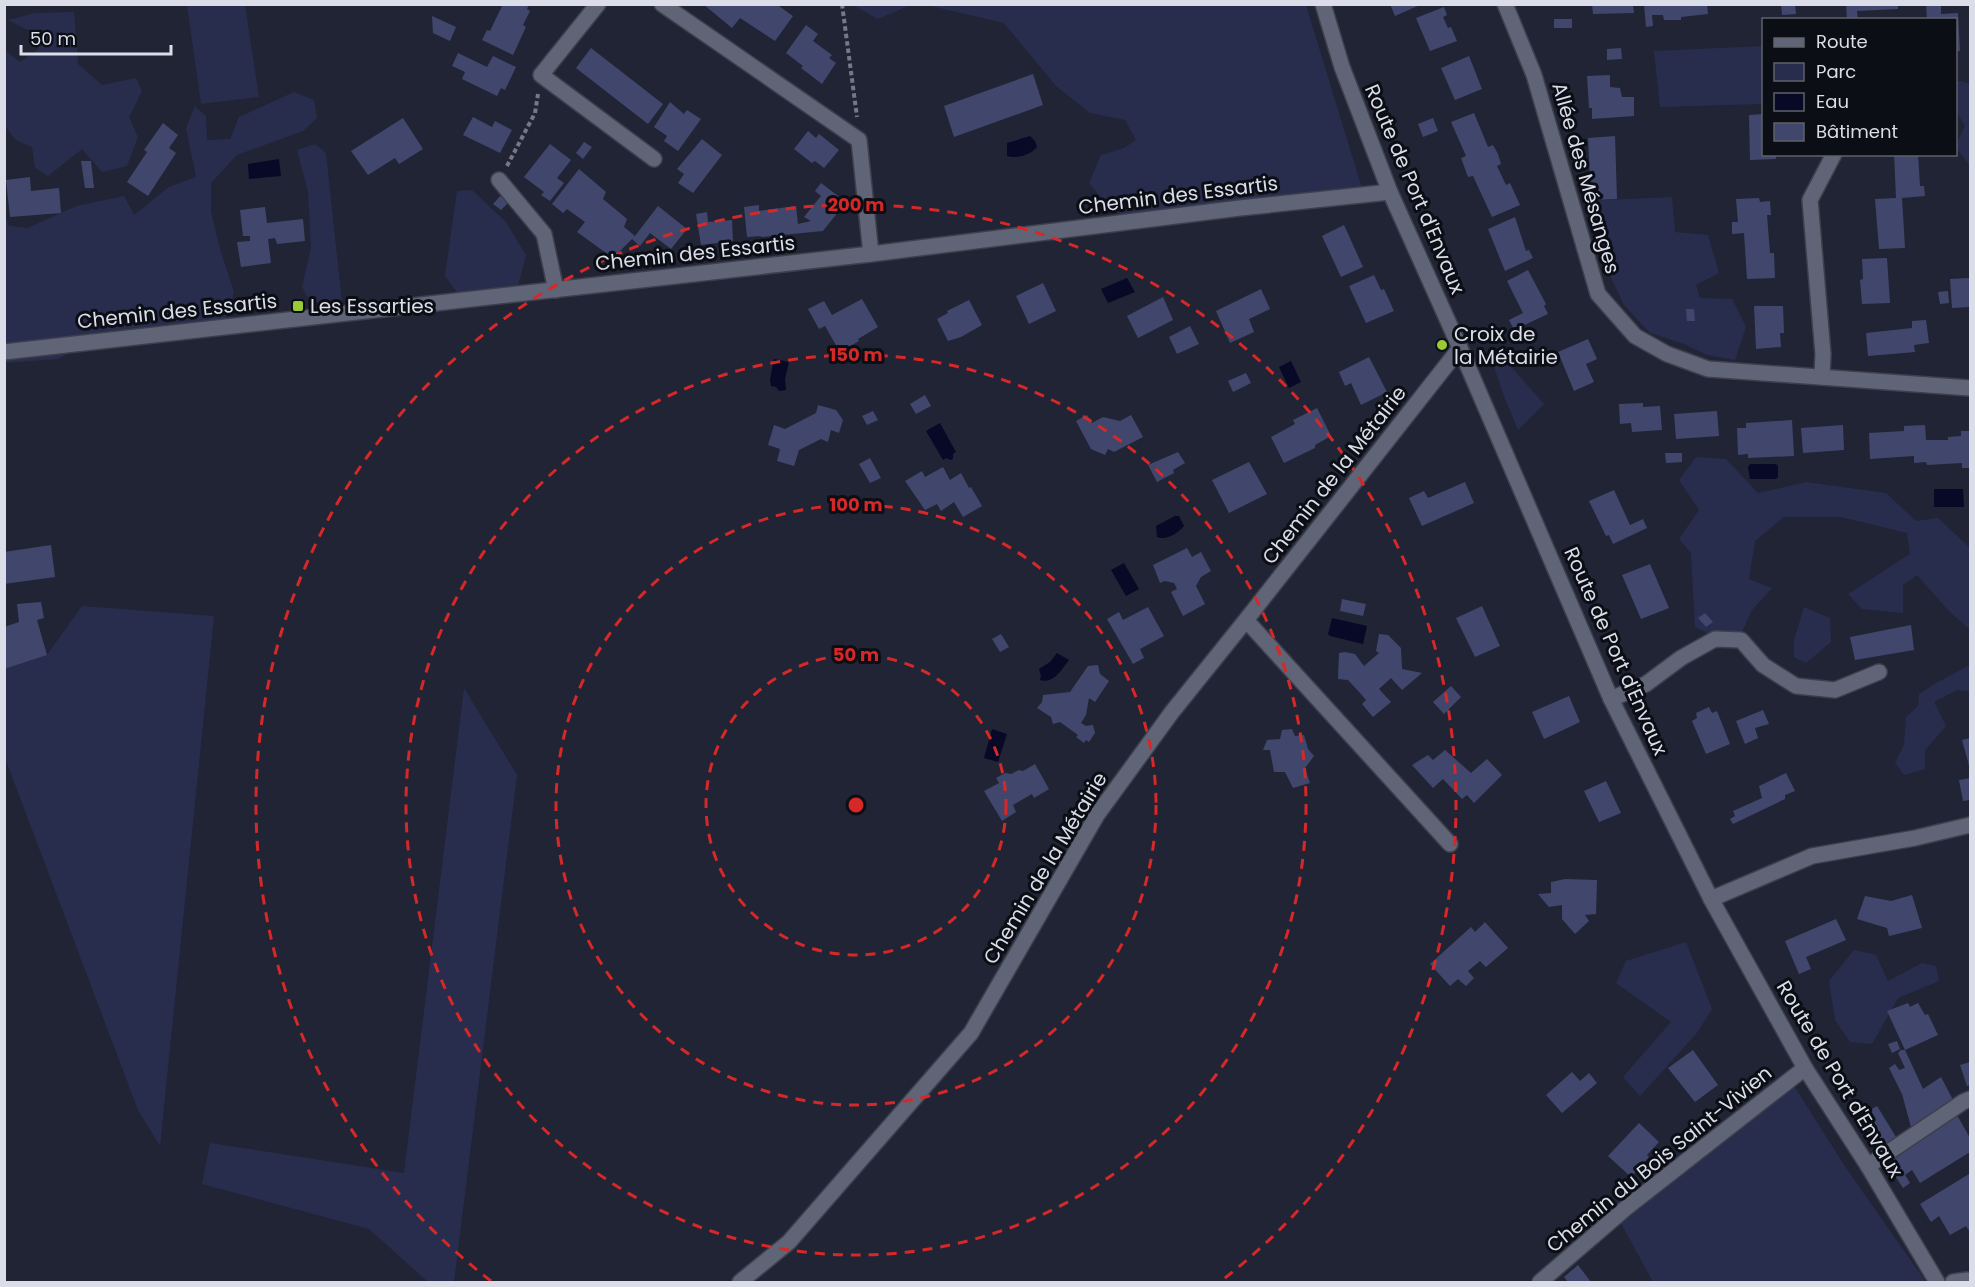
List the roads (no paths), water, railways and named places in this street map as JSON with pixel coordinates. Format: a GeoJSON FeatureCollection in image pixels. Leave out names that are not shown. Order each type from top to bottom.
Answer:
{"type":"FeatureCollection","features":[{"type":"Feature","properties":{"kind":"street"},"geometry":{"type":"LineString","coordinates":[[598,4],[541,75],[654,159]]}},
{"type":"Feature","properties":{"kind":"street"},"geometry":{"type":"LineString","coordinates":[[662,4],[859,140],[871,254]]}},
{"type":"Feature","properties":{"kind":"street","name":"Route de Port d'Envaux"},"geometry":{"type":"LineString","coordinates":[[1323,4],[1342,67],[1390,192],[1460,348],[1611,699],[1711,899],[1805,1068],[1868,1166],[1937,1282]]}},
{"type":"Feature","properties":{"kind":"street","name":"Allée des Mésanges"},"geometry":{"type":"LineString","coordinates":[[1505,4],[1534,75],[1598,294],[1635,336],[1667,354],[1708,369],[1971,388]]}},
{"type":"Feature","properties":{"kind":"street"},"geometry":{"type":"LineString","coordinates":[[1822,377],[1823,354],[1810,200],[1833,156]]}},
{"type":"Feature","properties":{"kind":"street"},"geometry":{"type":"LineString","coordinates":[[499,180],[544,234],[556,290]]}},
{"type":"Feature","properties":{"kind":"street","name":"Chemin des Essartis"},"geometry":{"type":"LineString","coordinates":[[4,352],[871,254],[1390,192]]}},
{"type":"Feature","properties":{"kind":"street","name":"Chemin de la Métairie"},"geometry":{"type":"LineString","coordinates":[[740,1282],[789,1242],[971,1033],[1097,815],[1172,712],[1460,348]]}},
{"type":"Feature","properties":{"kind":"street"},"geometry":{"type":"LineString","coordinates":[[1246,620],[1450,844]]}},
{"type":"Feature","properties":{"kind":"street"},"geometry":{"type":"LineString","coordinates":[[1611,699],[1646,684],[1681,658],[1715,639],[1742,640],[1763,665],[1796,686],[1835,690],[1879,672]]}},
{"type":"Feature","properties":{"kind":"street"},"geometry":{"type":"LineString","coordinates":[[1711,899],[1812,856],[1915,838],[1971,825]]}},
{"type":"Feature","properties":{"kind":"street","name":"Chemin du Bois Saint-Vivien"},"geometry":{"type":"LineString","coordinates":[[1540,1282],[1626,1208],[1805,1068]]}},
{"type":"Feature","properties":{"kind":"street"},"geometry":{"type":"LineString","coordinates":[[1868,1166],[1963,1102],[1971,1099]]}},
{"type":"Feature","properties":{"kind":"street"},"geometry":{"type":"LineString","coordinates":[[1953,1282],[1967,1280],[1970,1282]]}},
{"type":"Feature","properties":{"kind":"water"},"geometry":{"type":"Polygon","coordinates":[[[1030,136],[1037,147],[1034,150],[1023,156],[1007,156],[1007,143],[1030,136]]]}},
{"type":"Feature","properties":{"kind":"water"},"geometry":{"type":"Polygon","coordinates":[[[279,159],[281,176],[249,179],[248,164],[279,159]]]}},
{"type":"Feature","properties":{"kind":"water"},"geometry":{"type":"Polygon","coordinates":[[[1127,278],[1135,292],[1108,303],[1101,289],[1127,278]]]}},
{"type":"Feature","properties":{"kind":"water"},"geometry":{"type":"Polygon","coordinates":[[[774,359],[789,362],[785,379],[786,390],[779,391],[776,387],[771,386],[774,359]]]}},
{"type":"Feature","properties":{"kind":"water"},"geometry":{"type":"Polygon","coordinates":[[[1291,361],[1301,382],[1289,388],[1279,367],[1291,361]]]}},
{"type":"Feature","properties":{"kind":"water"},"geometry":{"type":"Polygon","coordinates":[[[940,423],[956,452],[951,460],[946,458],[943,460],[926,431],[940,423]]]}},
{"type":"Feature","properties":{"kind":"water"},"geometry":{"type":"Polygon","coordinates":[[[1750,464],[1776,464],[1778,477],[1776,479],[1750,479],[1748,467],[1750,464]]]}},
{"type":"Feature","properties":{"kind":"water"},"geometry":{"type":"Polygon","coordinates":[[[1934,489],[1963,489],[1964,507],[1934,507],[1934,489]]]}},
{"type":"Feature","properties":{"kind":"water"},"geometry":{"type":"Polygon","coordinates":[[[1179,516],[1184,526],[1172,536],[1157,537],[1156,526],[1179,516]]]}},
{"type":"Feature","properties":{"kind":"water"},"geometry":{"type":"Polygon","coordinates":[[[1124,563],[1139,589],[1126,596],[1111,570],[1124,563]]]}},
{"type":"Feature","properties":{"kind":"water"},"geometry":{"type":"Polygon","coordinates":[[[1332,618],[1367,626],[1363,644],[1330,636],[1328,634],[1332,618]]]}},
{"type":"Feature","properties":{"kind":"water"},"geometry":{"type":"Polygon","coordinates":[[[1057,653],[1069,660],[1053,678],[1040,680],[1039,669],[1050,662],[1057,653]]]}},
{"type":"Feature","properties":{"kind":"water"},"geometry":{"type":"Polygon","coordinates":[[[992,729],[1007,734],[998,762],[984,758],[992,729]]]}},
{"type":"Feature","properties":{"kind":"place","name":"Les Essarties"},"geometry":{"type":"Point","coordinates":[298,306]}},
{"type":"Feature","properties":{"kind":"place","name":"Croix de la Métairie"},"geometry":{"type":"Point","coordinates":[1442,345]}}]}
